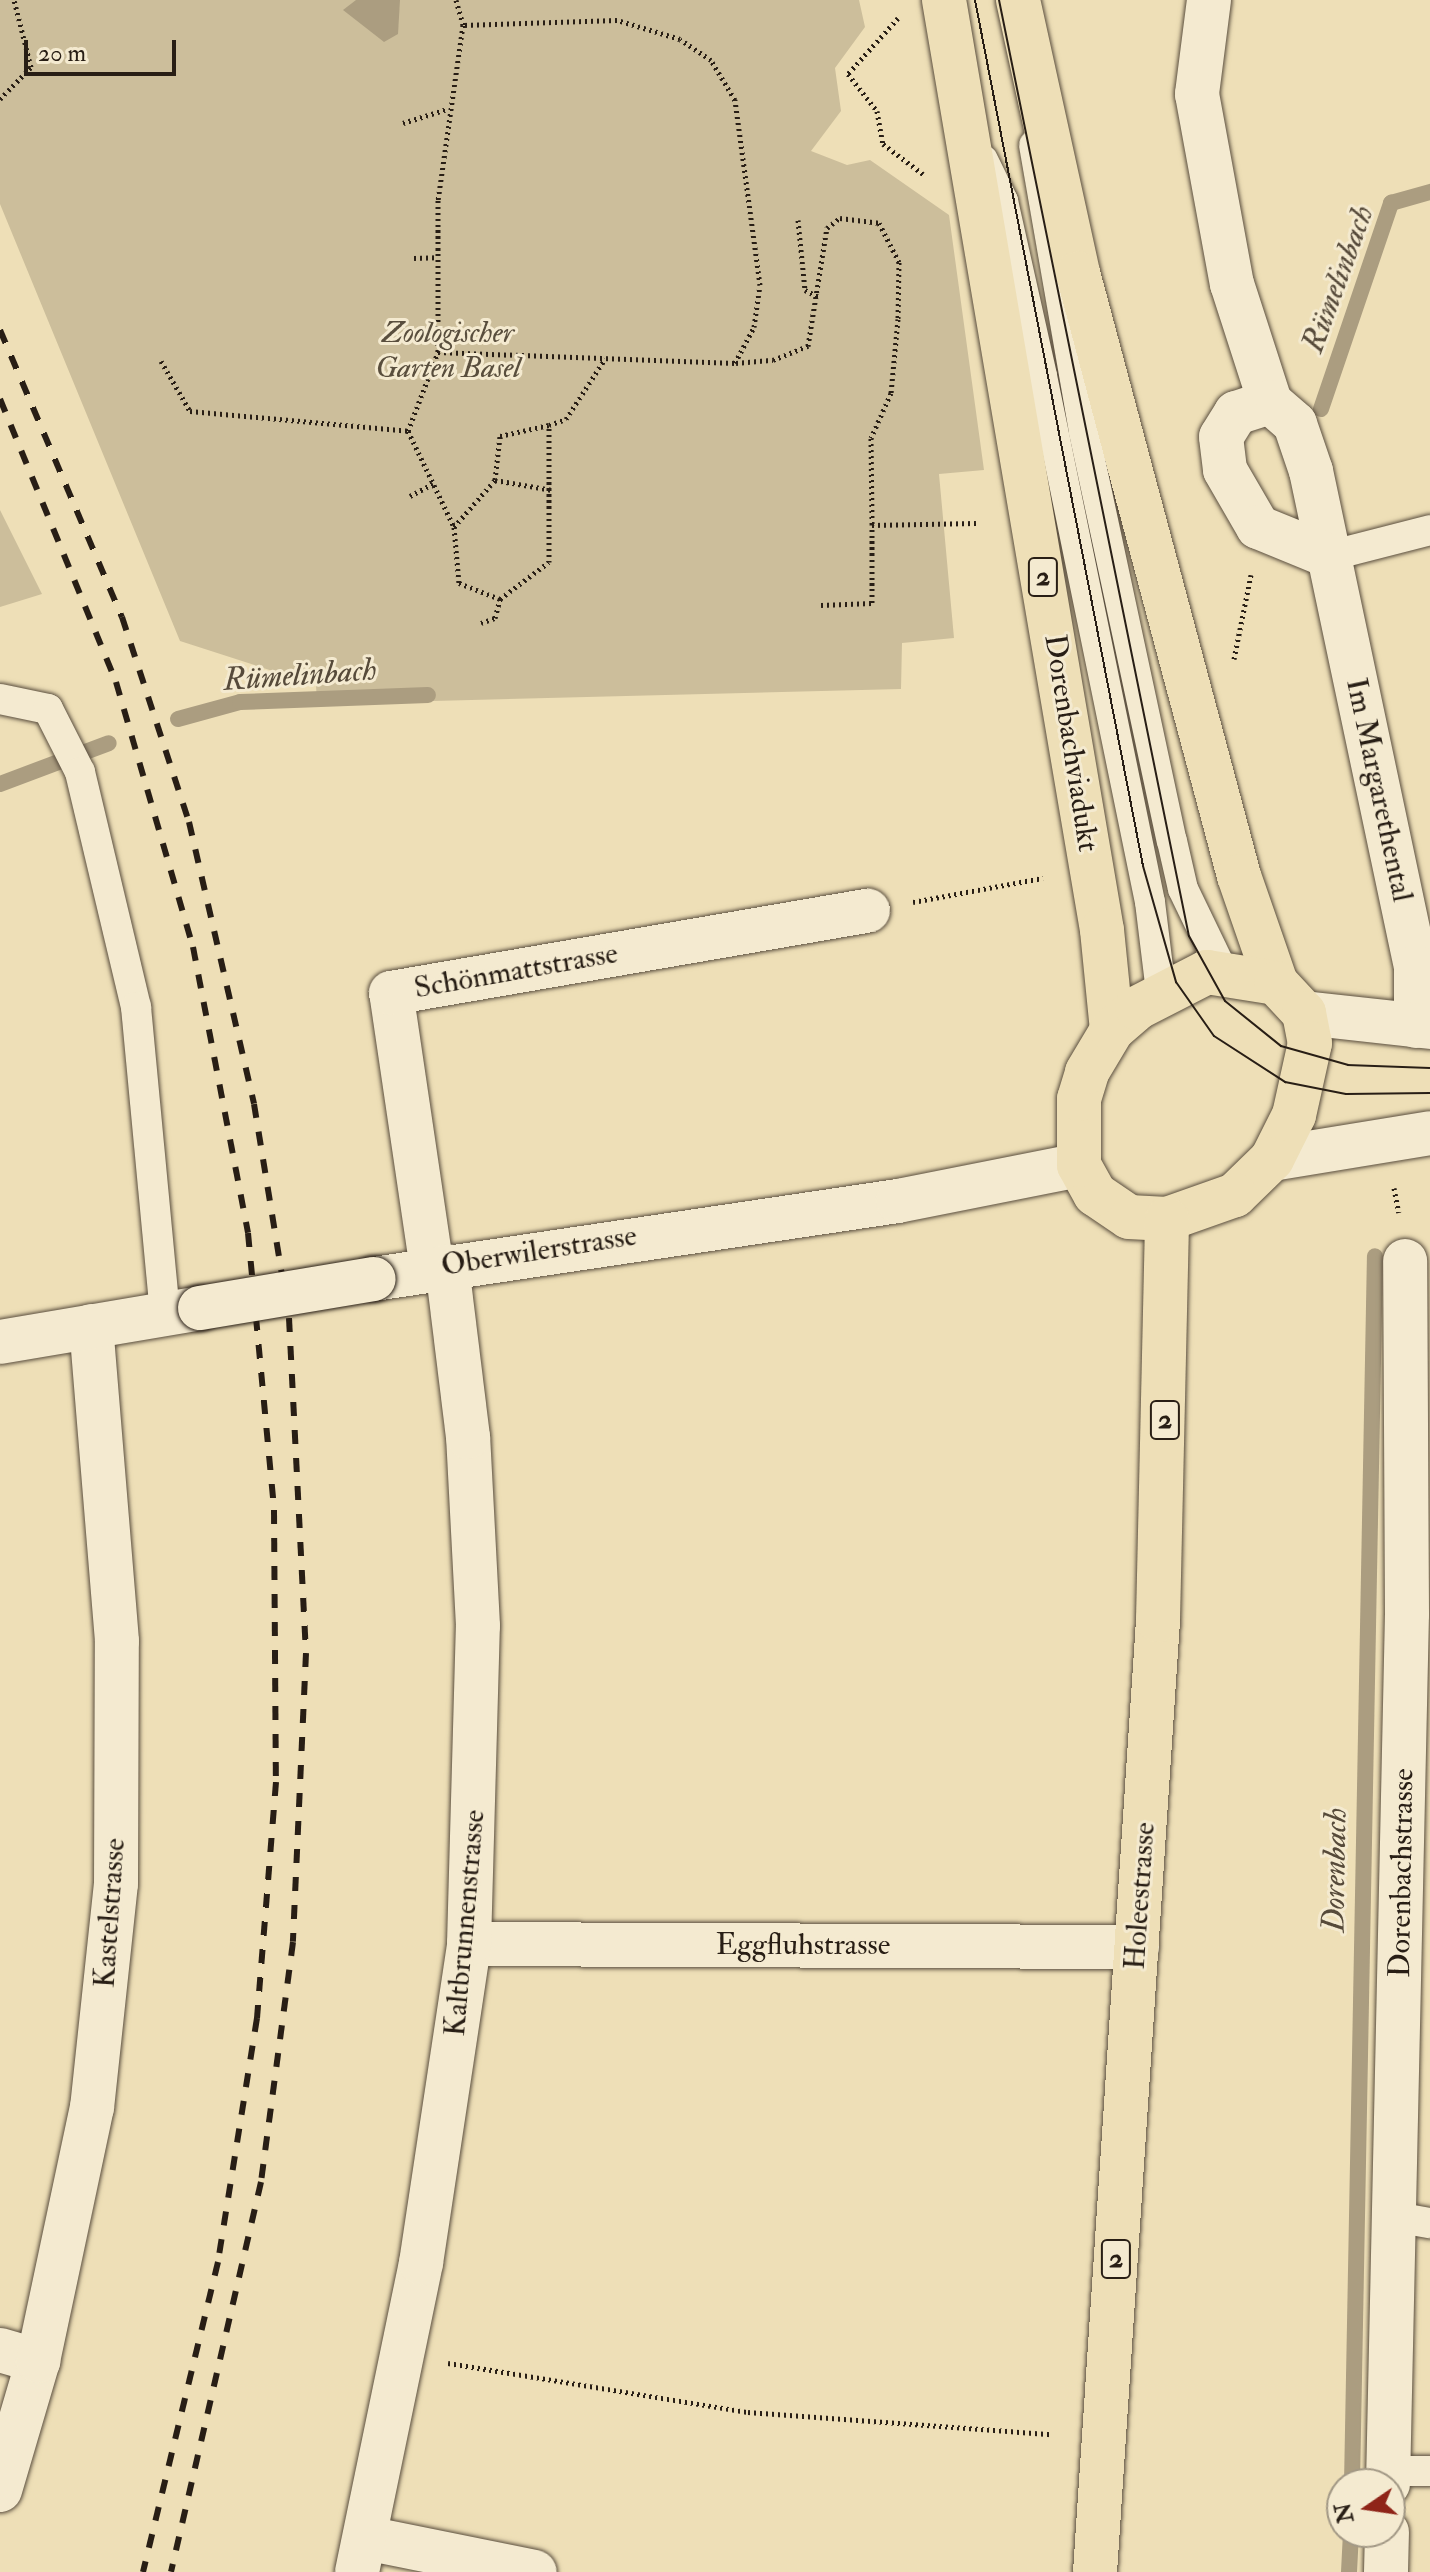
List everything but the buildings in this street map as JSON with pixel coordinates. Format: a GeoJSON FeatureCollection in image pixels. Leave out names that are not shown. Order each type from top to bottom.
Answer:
{"type":"FeatureCollection","features":[{"type":"Feature","properties":{"kind":"main road"},"geometry":{"type":"LineString","coordinates":[[1018,0],[1038,114],[1239,876],[1310,1043],[1301,1087],[1272,1159],[1235,1195],[1167,1219],[1129,1217],[1095,1194],[1079,1165],[1079,1099],[1112,1030],[1161,992],[1222,970],[1290,998]]}},
{"type":"Feature","properties":{"kind":"main road","name":"2"},"geometry":{"type":"LineString","coordinates":[[927,8],[966,126]]}},
{"type":"Feature","properties":{"kind":"main road","name":"Dorenbachviadukt"},"geometry":{"type":"LineString","coordinates":[[966,126],[1102,930],[1112,1030]]}},
{"type":"Feature","properties":{"kind":"main road","name":"Holeestrasse"},"geometry":{"type":"LineString","coordinates":[[1095,2572],[1158,1620],[1167,1219]]}},
{"type":"Feature","properties":{"kind":"street","name":"Im Margarethental"},"geometry":{"type":"LineString","coordinates":[[1209,0],[1197,94],[1232,284],[1270,402],[1295,424],[1329,556],[1416,967],[1423,1026]]}},
{"type":"Feature","properties":{"kind":"street"},"geometry":{"type":"LineString","coordinates":[[1270,402],[1236,413],[1221,437],[1225,470],[1258,527],[1329,556]]}},
{"type":"Feature","properties":{"kind":"street","name":"Schönmattstrasse"},"geometry":{"type":"LineString","coordinates":[[440,1267],[391,993],[868,911]]}},
{"type":"Feature","properties":{"kind":"street"},"geometry":{"type":"LineString","coordinates":[[1290,998],[1423,1026]]}},
{"type":"Feature","properties":{"kind":"street"},"geometry":{"type":"LineString","coordinates":[[1272,1159],[1430,1133]]}},
{"type":"Feature","properties":{"kind":"street","name":"Oberwilerstrasse"},"geometry":{"type":"LineString","coordinates":[[0,1342],[440,1267],[898,1201],[1079,1165]]}},
{"type":"Feature","properties":{"kind":"street","name":"Dorenbachstrasse"},"geometry":{"type":"LineString","coordinates":[[1402,2468],[1412,2220],[1418,1616],[1405,1261]]}},
{"type":"Feature","properties":{"kind":"street","name":"Kaltbrunnenstrasse"},"geometry":{"type":"LineString","coordinates":[[362,2555],[421,2263],[469,1944],[478,1626],[468,1437],[440,1267]]}},
{"type":"Feature","properties":{"kind":"street","name":"Kastelstrasse"},"geometry":{"type":"LineString","coordinates":[[0,2490],[19,2356],[92,2108],[116,1884],[117,1641],[91,1326]]}},
{"type":"Feature","properties":{"kind":"street","name":"Eggfluhstrasse"},"geometry":{"type":"LineString","coordinates":[[469,1944],[1137,1947]]}},
{"type":"Feature","properties":{"kind":"street"},"geometry":{"type":"LineString","coordinates":[[1386,2572],[1387,2548]]}},
{"type":"Feature","properties":{"kind":"street"},"geometry":{"type":"LineString","coordinates":[[362,2555],[535,2572]]}},
{"type":"Feature","properties":{"kind":"lane"},"geometry":{"type":"LineString","coordinates":[[1038,114],[1031,161],[1172,841],[1183,889],[1222,970]]}},
{"type":"Feature","properties":{"kind":"lane"},"geometry":{"type":"LineString","coordinates":[[966,126],[1003,201],[1150,902],[1161,992]]}},
{"type":"Feature","properties":{"kind":"lane"},"geometry":{"type":"LineString","coordinates":[[1329,556],[1430,530]]}},
{"type":"Feature","properties":{"kind":"lane"},"geometry":{"type":"LineString","coordinates":[[0,699],[48,709],[80,772],[136,1007],[183,1310]]}},
{"type":"Feature","properties":{"kind":"path"},"geometry":{"type":"LineString","coordinates":[[0,99],[31,67],[14,0]]}},
{"type":"Feature","properties":{"kind":"path"},"geometry":{"type":"LineString","coordinates":[[456,0],[463,25],[447,109],[437,257],[438,352],[408,431],[454,527],[459,583],[500,599]]}},
{"type":"Feature","properties":{"kind":"path"},"geometry":{"type":"LineString","coordinates":[[927,8],[899,17],[848,74],[877,111],[883,144],[936,184]]}},
{"type":"Feature","properties":{"kind":"path"},"geometry":{"type":"LineString","coordinates":[[463,25],[617,20],[680,39],[711,60],[735,100],[760,285],[754,327],[735,363]]}},
{"type":"Feature","properties":{"kind":"path"},"geometry":{"type":"LineString","coordinates":[[403,123],[447,109]]}},
{"type":"Feature","properties":{"kind":"path"},"geometry":{"type":"LineString","coordinates":[[438,352],[735,363],[773,360],[808,346],[819,297],[827,228],[840,218],[879,223],[899,262],[898,319],[891,393],[871,438],[872,603],[821,605]]}},
{"type":"Feature","properties":{"kind":"path"},"geometry":{"type":"LineString","coordinates":[[798,220],[805,290],[819,297]]}},
{"type":"Feature","properties":{"kind":"path"},"geometry":{"type":"LineString","coordinates":[[414,258],[437,257]]}},
{"type":"Feature","properties":{"kind":"path"},"geometry":{"type":"LineString","coordinates":[[454,527],[495,480],[500,436],[566,419],[605,359]]}},
{"type":"Feature","properties":{"kind":"path"},"geometry":{"type":"LineString","coordinates":[[161,361],[190,411],[408,431]]}},
{"type":"Feature","properties":{"kind":"path"},"geometry":{"type":"LineString","coordinates":[[481,623],[495,618],[500,599],[549,562],[552,490],[549,425]]}},
{"type":"Feature","properties":{"kind":"path"},"geometry":{"type":"LineString","coordinates":[[495,480],[552,490]]}},
{"type":"Feature","properties":{"kind":"path"},"geometry":{"type":"LineString","coordinates":[[410,496],[433,484]]}},
{"type":"Feature","properties":{"kind":"path"},"geometry":{"type":"LineString","coordinates":[[872,525],[976,523]]}},
{"type":"Feature","properties":{"kind":"path"},"geometry":{"type":"LineString","coordinates":[[1232,672],[1258,527]]}},
{"type":"Feature","properties":{"kind":"path"},"geometry":{"type":"LineString","coordinates":[[868,911],[1043,878]]}},
{"type":"Feature","properties":{"kind":"path"},"geometry":{"type":"LineString","coordinates":[[434,2361],[748,2412],[1051,2434]]}},
{"type":"Feature","properties":{"kind":"green space","name":"Zoologischer Garten Basel"},"geometry":{"type":"Polygon","coordinates":[[[0,0],[859,0],[865,27],[835,68],[841,111],[811,151],[847,165],[870,160],[949,215],[984,470],[939,474],[954,638],[902,643],[901,689],[317,704],[316,685],[180,641],[0,204],[0,0]]]}},
{"type":"Feature","properties":{"kind":"green space"},"geometry":{"type":"Polygon","coordinates":[[[0,510],[42,594],[0,607],[0,510]]]}},
{"type":"Feature","properties":{"kind":"shaded area"},"geometry":{"type":"Polygon","coordinates":[[[356,0],[400,0],[398,34],[384,42],[343,10],[356,0]]]}},
{"type":"Feature","properties":{"kind":"waterway","name":"Rümelinbach"},"geometry":{"type":"LineString","coordinates":[[1321,409],[1391,203],[1430,192]]}},
{"type":"Feature","properties":{"kind":"waterway","name":"Rümelinbach"},"geometry":{"type":"LineString","coordinates":[[178,719],[240,702],[428,695]]}},
{"type":"Feature","properties":{"kind":"waterway","name":"Rümelinbach"},"geometry":{"type":"LineString","coordinates":[[0,784],[109,743]]}},
{"type":"Feature","properties":{"kind":"waterway","name":"Dorenbach"},"geometry":{"type":"LineString","coordinates":[[1352,2468],[1375,1256]]}},
{"type":"Feature","properties":{"kind":"waterway","name":"Dorenbach"},"geometry":{"type":"LineString","coordinates":[[1349,2572],[1350,2548]]}},
{"type":"Feature","properties":{"kind":"tram line"},"geometry":{"type":"LineString","coordinates":[[975,0],[1143,866],[1176,982],[1214,1036],[1285,1082],[1346,1094],[1430,1093]]}},
{"type":"Feature","properties":{"kind":"tram line"},"geometry":{"type":"LineString","coordinates":[[999,0],[1189,936],[1225,1001],[1281,1046],[1348,1065],[1430,1068]]}},
{"type":"Feature","properties":{"kind":"railway"},"geometry":{"type":"LineString","coordinates":[[0,330],[122,617],[189,822],[254,1104],[289,1318],[306,1653],[293,1942],[261,2182],[171,2572]]}},
{"type":"Feature","properties":{"kind":"railway"},"geometry":{"type":"LineString","coordinates":[[0,399],[116,682],[193,947],[248,1233],[274,1510],[276,1782],[257,2018],[218,2262],[143,2572]]}}]}
